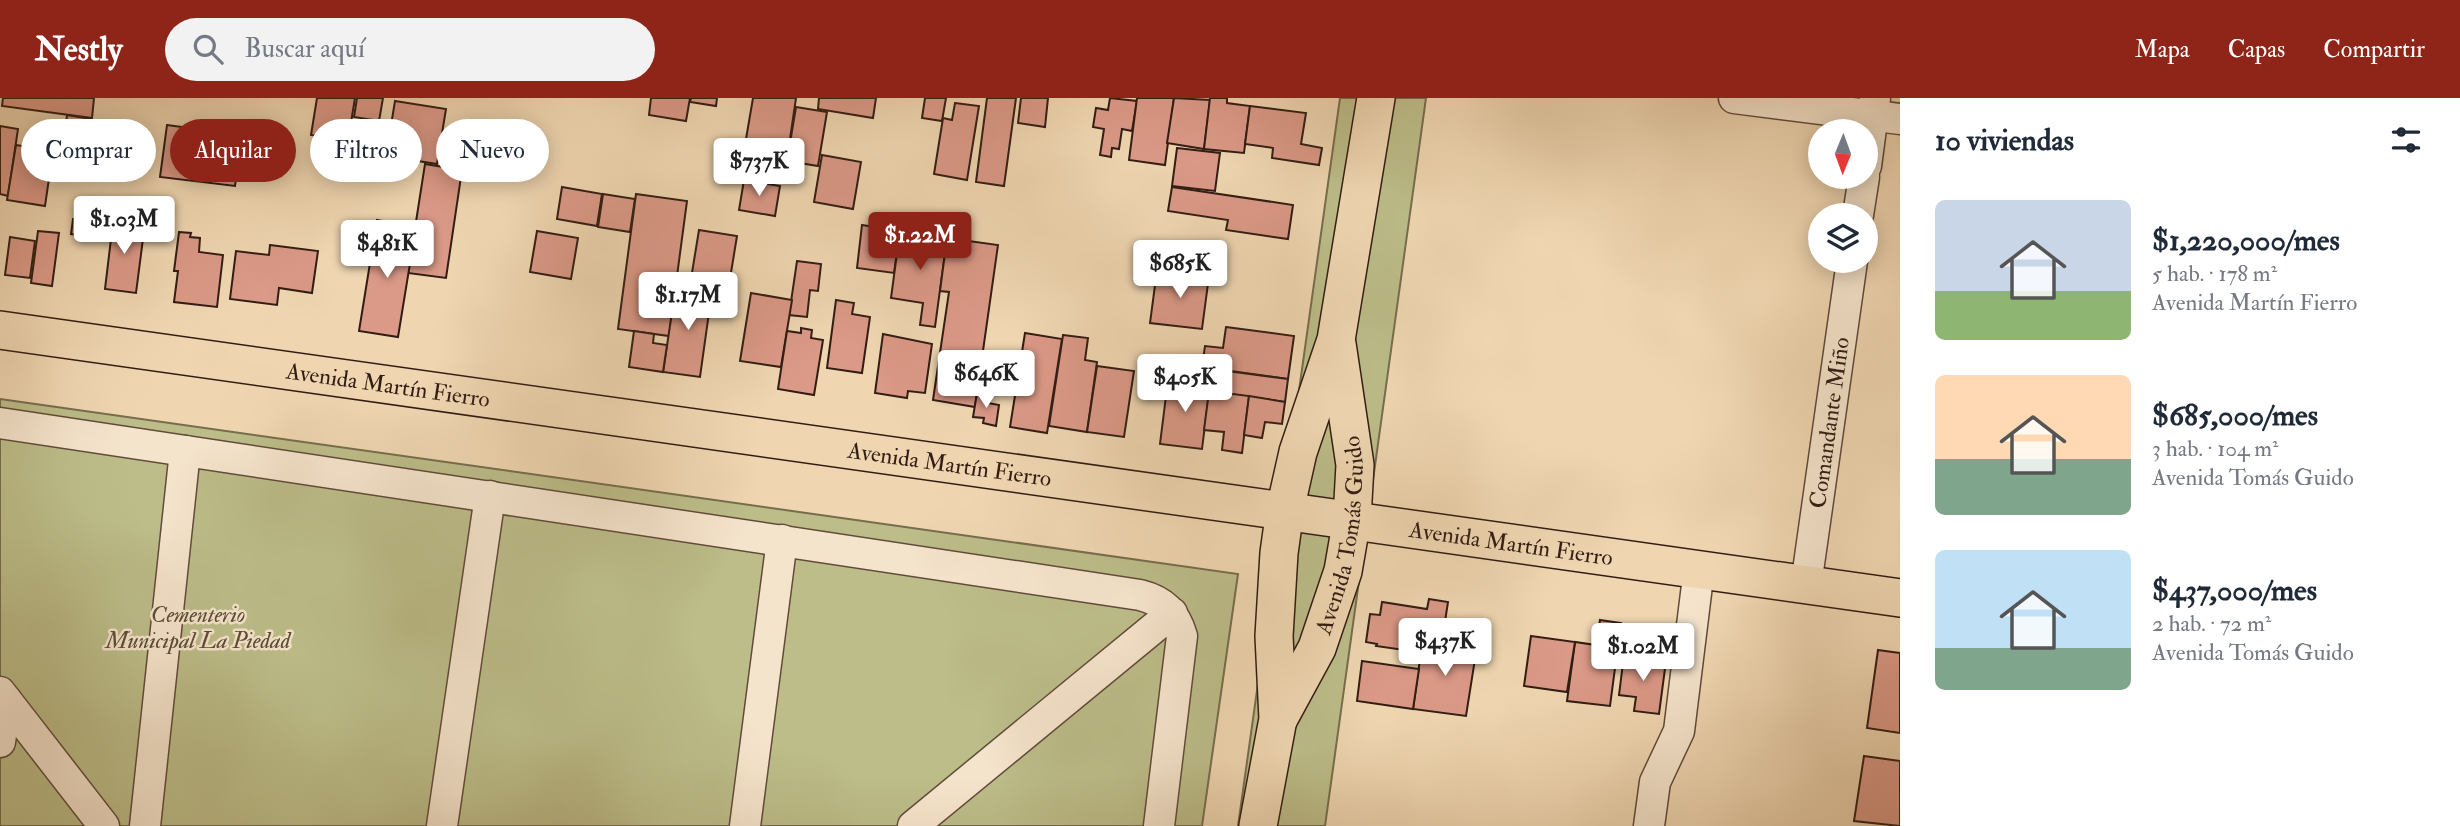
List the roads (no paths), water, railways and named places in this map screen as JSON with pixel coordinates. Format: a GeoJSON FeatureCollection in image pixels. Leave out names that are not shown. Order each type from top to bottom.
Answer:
{"type":"FeatureCollection","features":[{"type":"Feature","properties":{"kind":"main road","name":"Avenida Tomás Guido"},"geometry":{"type":"LineString","coordinates":[[1258,826],[1278,719],[1275,636],[1279,554],[1285,510],[1298,452],[1336,340],[1376,98]]}},
{"type":"Feature","properties":{"kind":"main road","name":"Avenida Martín Fierro"},"geometry":{"type":"LineString","coordinates":[[0,330],[1900,598]]}},
{"type":"Feature","properties":{"kind":"main road","name":"Avenida Tomás Guido"},"geometry":{"type":"LineString","coordinates":[[1278,719],[1317,648],[1343,571],[1352,519],[1355,465],[1336,340]]}},
{"type":"Feature","properties":{"kind":"street"},"geometry":{"type":"LineString","coordinates":[[1734,98],[1883,111]]}},
{"type":"Feature","properties":{"kind":"street","name":"Comandante Miño"},"geometry":{"type":"LineString","coordinates":[[1806,585],[1850,273]]}},
{"type":"Feature","properties":{"kind":"street"},"geometry":{"type":"LineString","coordinates":[[0,423],[782,540],[1155,599],[1178,621],[1182,636],[1159,826]]}},
{"type":"Feature","properties":{"kind":"street"},"geometry":{"type":"LineString","coordinates":[[145,826],[185,451]]}},
{"type":"Feature","properties":{"kind":"street"},"geometry":{"type":"LineString","coordinates":[[442,826],[490,496]]}},
{"type":"Feature","properties":{"kind":"street"},"geometry":{"type":"LineString","coordinates":[[745,826],[782,540]]}},
{"type":"Feature","properties":{"kind":"street"},"geometry":{"type":"LineString","coordinates":[[1649,826],[1656,782],[1679,731],[1699,569]]}},
{"type":"Feature","properties":{"kind":"street"},"geometry":{"type":"LineString","coordinates":[[922,822],[1172,613]]}},
{"type":"Feature","properties":{"kind":"street"},"geometry":{"type":"LineString","coordinates":[[0,742],[3,696]]}},
{"type":"Feature","properties":{"kind":"street"},"geometry":{"type":"LineString","coordinates":[[3,696],[104,826]]}},
{"type":"Feature","properties":{"kind":"park label","name":"Cementerio Municipal La Piedad"},"geometry":{"type":"Point","coordinates":[198,627]}}]}
